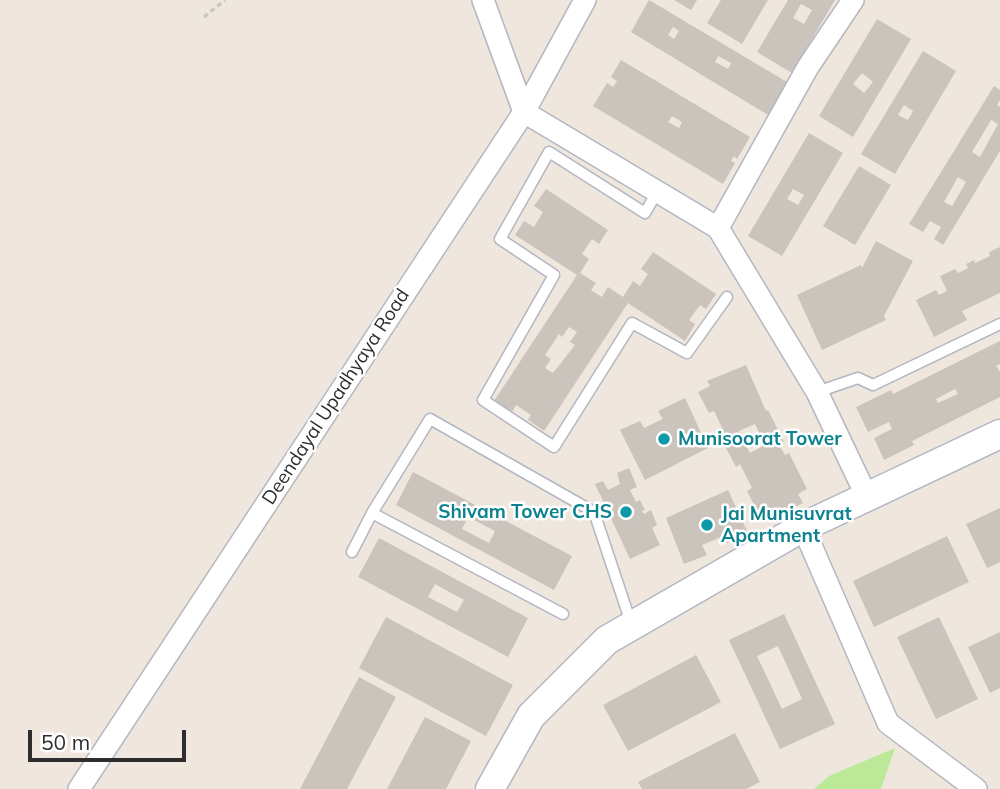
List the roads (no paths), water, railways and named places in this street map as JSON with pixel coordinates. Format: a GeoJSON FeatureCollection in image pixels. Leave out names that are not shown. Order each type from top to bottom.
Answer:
{"type":"FeatureCollection","features":[{"type":"Feature","properties":{"kind":"street"},"geometry":{"type":"LineString","coordinates":[[483,0],[524,112],[718,228],[817,392],[867,497]]}},
{"type":"Feature","properties":{"kind":"street","name":"Deendayal Upadhyaya Road"},"geometry":{"type":"LineString","coordinates":[[89,786],[524,112],[585,0]]}},
{"type":"Feature","properties":{"kind":"street"},"geometry":{"type":"LineString","coordinates":[[718,228],[808,67],[853,0]]}},
{"type":"Feature","properties":{"kind":"street"},"geometry":{"type":"LineString","coordinates":[[490,789],[531,716],[607,639],[803,527],[1000,435]]}},
{"type":"Feature","properties":{"kind":"street"},"geometry":{"type":"LineString","coordinates":[[803,527],[888,723],[976,789]]}},
{"type":"Feature","properties":{"kind":"lane"},"geometry":{"type":"LineString","coordinates":[[657,192],[645,213],[549,152],[500,239],[554,275],[483,400],[554,447],[632,323],[687,353],[727,297]]}},
{"type":"Feature","properties":{"kind":"lane"},"geometry":{"type":"LineString","coordinates":[[817,392],[858,378],[873,384],[1000,324]]}},
{"type":"Feature","properties":{"kind":"lane"},"geometry":{"type":"LineString","coordinates":[[352,552],[372,513],[430,419],[594,512],[632,625]]}},
{"type":"Feature","properties":{"kind":"lane"},"geometry":{"type":"LineString","coordinates":[[372,513],[564,614]]}},
{"type":"Feature","properties":{"kind":"place","name":"Munisoorat Tower"},"geometry":{"type":"Point","coordinates":[664,439]}},
{"type":"Feature","properties":{"kind":"place","name":"Shivam Tower CHS"},"geometry":{"type":"Point","coordinates":[626,512]}},
{"type":"Feature","properties":{"kind":"place","name":"Jai Munisuvrat Apartment"},"geometry":{"type":"Point","coordinates":[707,525]}}]}
